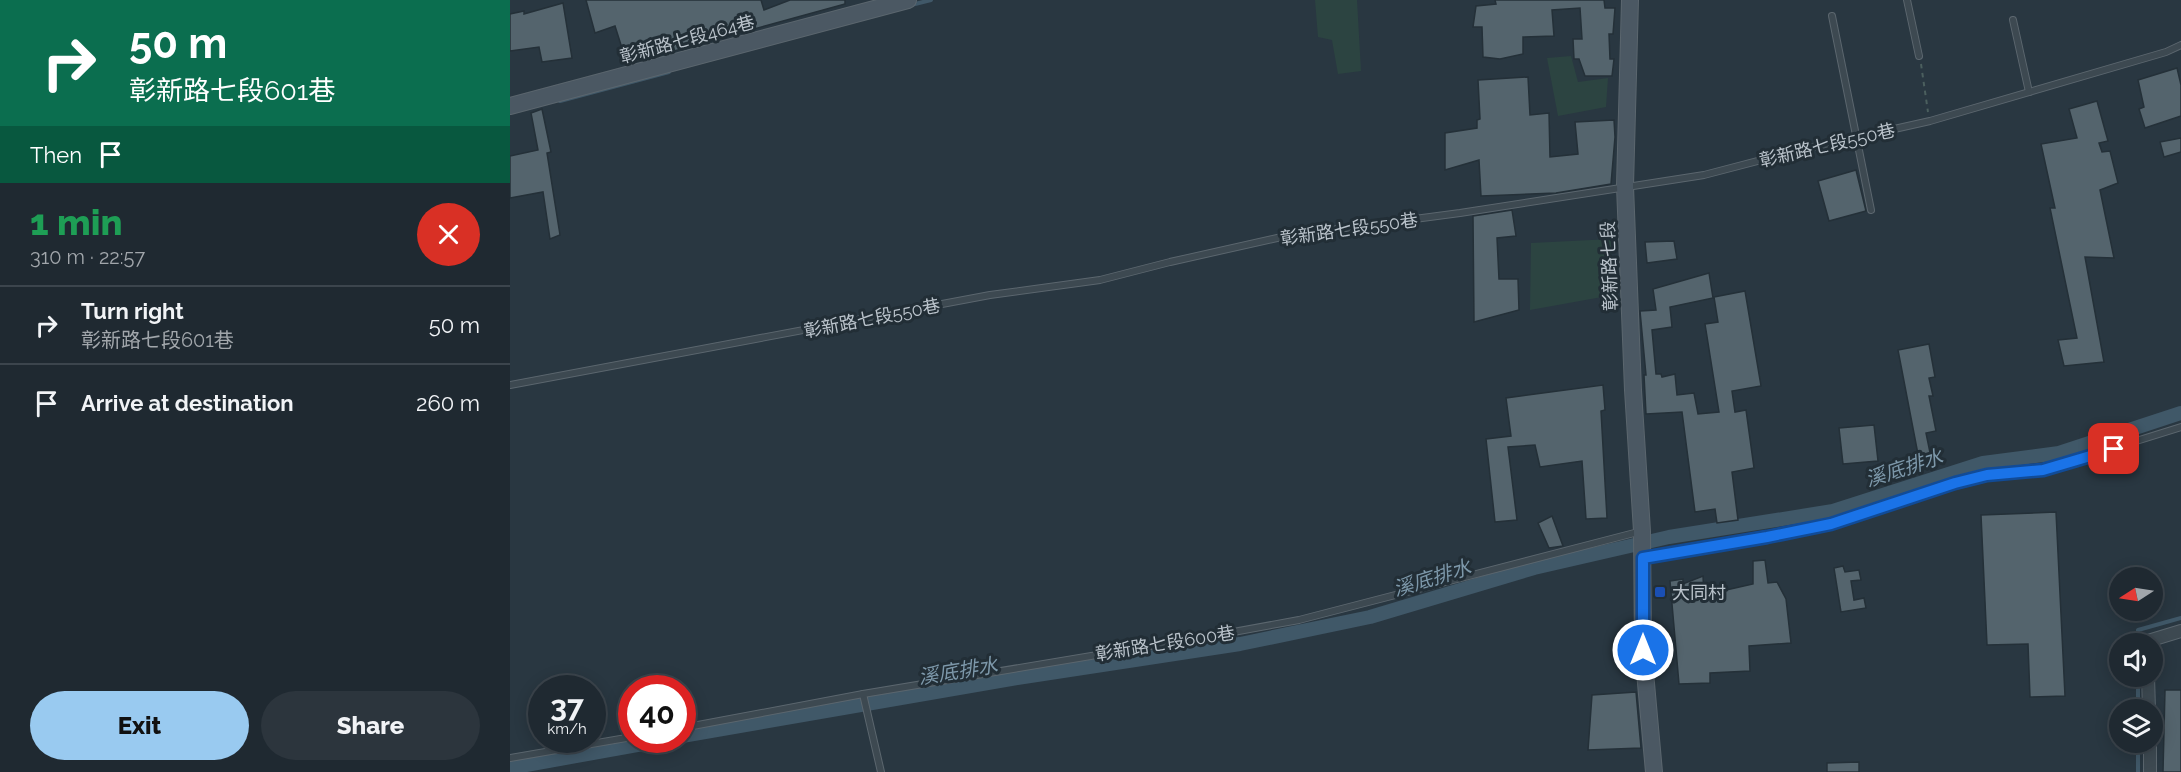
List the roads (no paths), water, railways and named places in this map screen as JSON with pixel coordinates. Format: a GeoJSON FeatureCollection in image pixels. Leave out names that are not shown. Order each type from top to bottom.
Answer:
{"type":"FeatureCollection","features":[{"type":"Feature","properties":{"kind":"street","name":"彰新路七段464巷"},"geometry":{"type":"LineString","coordinates":[[510,106],[908,0]]}},
{"type":"Feature","properties":{"kind":"street","name":"彰新路七段"},"geometry":{"type":"LineString","coordinates":[[1630,0],[1625,186],[1633,390],[1643,558]]}},
{"type":"Feature","properties":{"kind":"street"},"geometry":{"type":"LineString","coordinates":[[1643,558],[1643,650],[1654,772]]}},
{"type":"Feature","properties":{"kind":"street"},"geometry":{"type":"LineString","coordinates":[[2163,637],[2181,631]]}},
{"type":"Feature","properties":{"kind":"street"},"geometry":{"type":"LineString","coordinates":[[2150,753],[2150,772]]}},
{"type":"Feature","properties":{"kind":"lane"},"geometry":{"type":"LineString","coordinates":[[1906,0],[1919,56]]}},
{"type":"Feature","properties":{"kind":"lane"},"geometry":{"type":"LineString","coordinates":[[1832,16],[1871,210]]}},
{"type":"Feature","properties":{"kind":"lane"},"geometry":{"type":"LineString","coordinates":[[2013,20],[2029,92]]}},
{"type":"Feature","properties":{"kind":"lane","name":"彰新路七段550巷"},"geometry":{"type":"LineString","coordinates":[[510,386],[990,295],[1100,280],[1286,236],[1460,213],[1704,175],[1857,136],[1930,121],[2166,52],[2181,45]]}},
{"type":"Feature","properties":{"kind":"lane"},"geometry":{"type":"LineString","coordinates":[[1643,558],[1831,524],[1939,487],[1987,475],[2043,470],[2181,427]]}},
{"type":"Feature","properties":{"kind":"lane","name":"彰新路七段600巷"},"geometry":{"type":"LineString","coordinates":[[696,725],[863,694],[1299,620],[1642,531]]}},
{"type":"Feature","properties":{"kind":"lane"},"geometry":{"type":"LineString","coordinates":[[863,694],[880,772]]}},
{"type":"Feature","properties":{"kind":"lane"},"geometry":{"type":"LineString","coordinates":[[510,759],[618,740]]}},
{"type":"Feature","properties":{"kind":"waterway"},"geometry":{"type":"LineString","coordinates":[[911,5],[931,0]]}},
{"type":"Feature","properties":{"kind":"waterway"},"geometry":{"type":"LineString","coordinates":[[560,101],[669,72]]}},
{"type":"Feature","properties":{"kind":"waterway","name":"溪底排水"},"geometry":{"type":"LineString","coordinates":[[696,734],[1017,678],[1240,644],[1370,617],[1534,568],[1669,537],[1833,511],[1983,463],[2059,453],[2181,413]]}},
{"type":"Feature","properties":{"kind":"waterway"},"geometry":{"type":"LineString","coordinates":[[2138,633],[2138,630],[2181,618]]}},
{"type":"Feature","properties":{"kind":"waterway"},"geometry":{"type":"LineString","coordinates":[[2138,687],[2138,699]]}},
{"type":"Feature","properties":{"kind":"waterway","name":"溪底排水"},"geometry":{"type":"LineString","coordinates":[[510,768],[618,748]]}},
{"type":"Feature","properties":{"kind":"waterway"},"geometry":{"type":"LineString","coordinates":[[2138,753],[2138,772]]}},
{"type":"Feature","properties":{"kind":"place","name":"大同村"},"geometry":{"type":"Point","coordinates":[1660,592]}}]}
